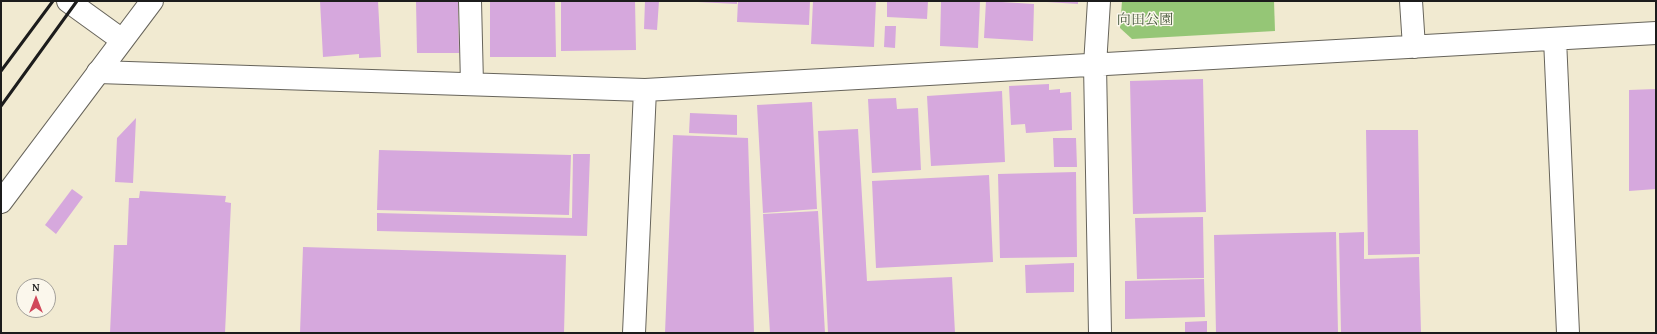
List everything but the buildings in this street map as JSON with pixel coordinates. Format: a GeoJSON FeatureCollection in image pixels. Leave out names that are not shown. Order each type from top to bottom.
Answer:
{"type":"FeatureCollection","features":[{"type":"Feature","properties":{"kind":"street"},"geometry":{"type":"LineString","coordinates":[[68,1],[122,40]]}},
{"type":"Feature","properties":{"kind":"street"},"geometry":{"type":"LineString","coordinates":[[1,202],[152,1]]}},
{"type":"Feature","properties":{"kind":"street"},"geometry":{"type":"LineString","coordinates":[[470,1],[472,84]]}},
{"type":"Feature","properties":{"kind":"street"},"geometry":{"type":"LineString","coordinates":[[1099,1],[1095,65],[1100,333]]}},
{"type":"Feature","properties":{"kind":"street"},"geometry":{"type":"LineString","coordinates":[[1411,1],[1414,47]]}},
{"type":"Feature","properties":{"kind":"street"},"geometry":{"type":"LineString","coordinates":[[98,72],[645,90],[1656,33]]}},
{"type":"Feature","properties":{"kind":"street"},"geometry":{"type":"LineString","coordinates":[[1555,39],[1568,333]]}},
{"type":"Feature","properties":{"kind":"street"},"geometry":{"type":"LineString","coordinates":[[634,333],[645,90]]}},
{"type":"Feature","properties":{"kind":"green space","name":"向田公園"},"geometry":{"type":"Polygon","coordinates":[[[1122,1],[1274,1],[1275,31],[1132,39],[1120,28],[1122,1]]]}},
{"type":"Feature","properties":{"kind":"railway"},"geometry":{"type":"LineString","coordinates":[[1,71],[53,1]]}},
{"type":"Feature","properties":{"kind":"railway"},"geometry":{"type":"LineString","coordinates":[[1,106],[77,1]]}}]}
